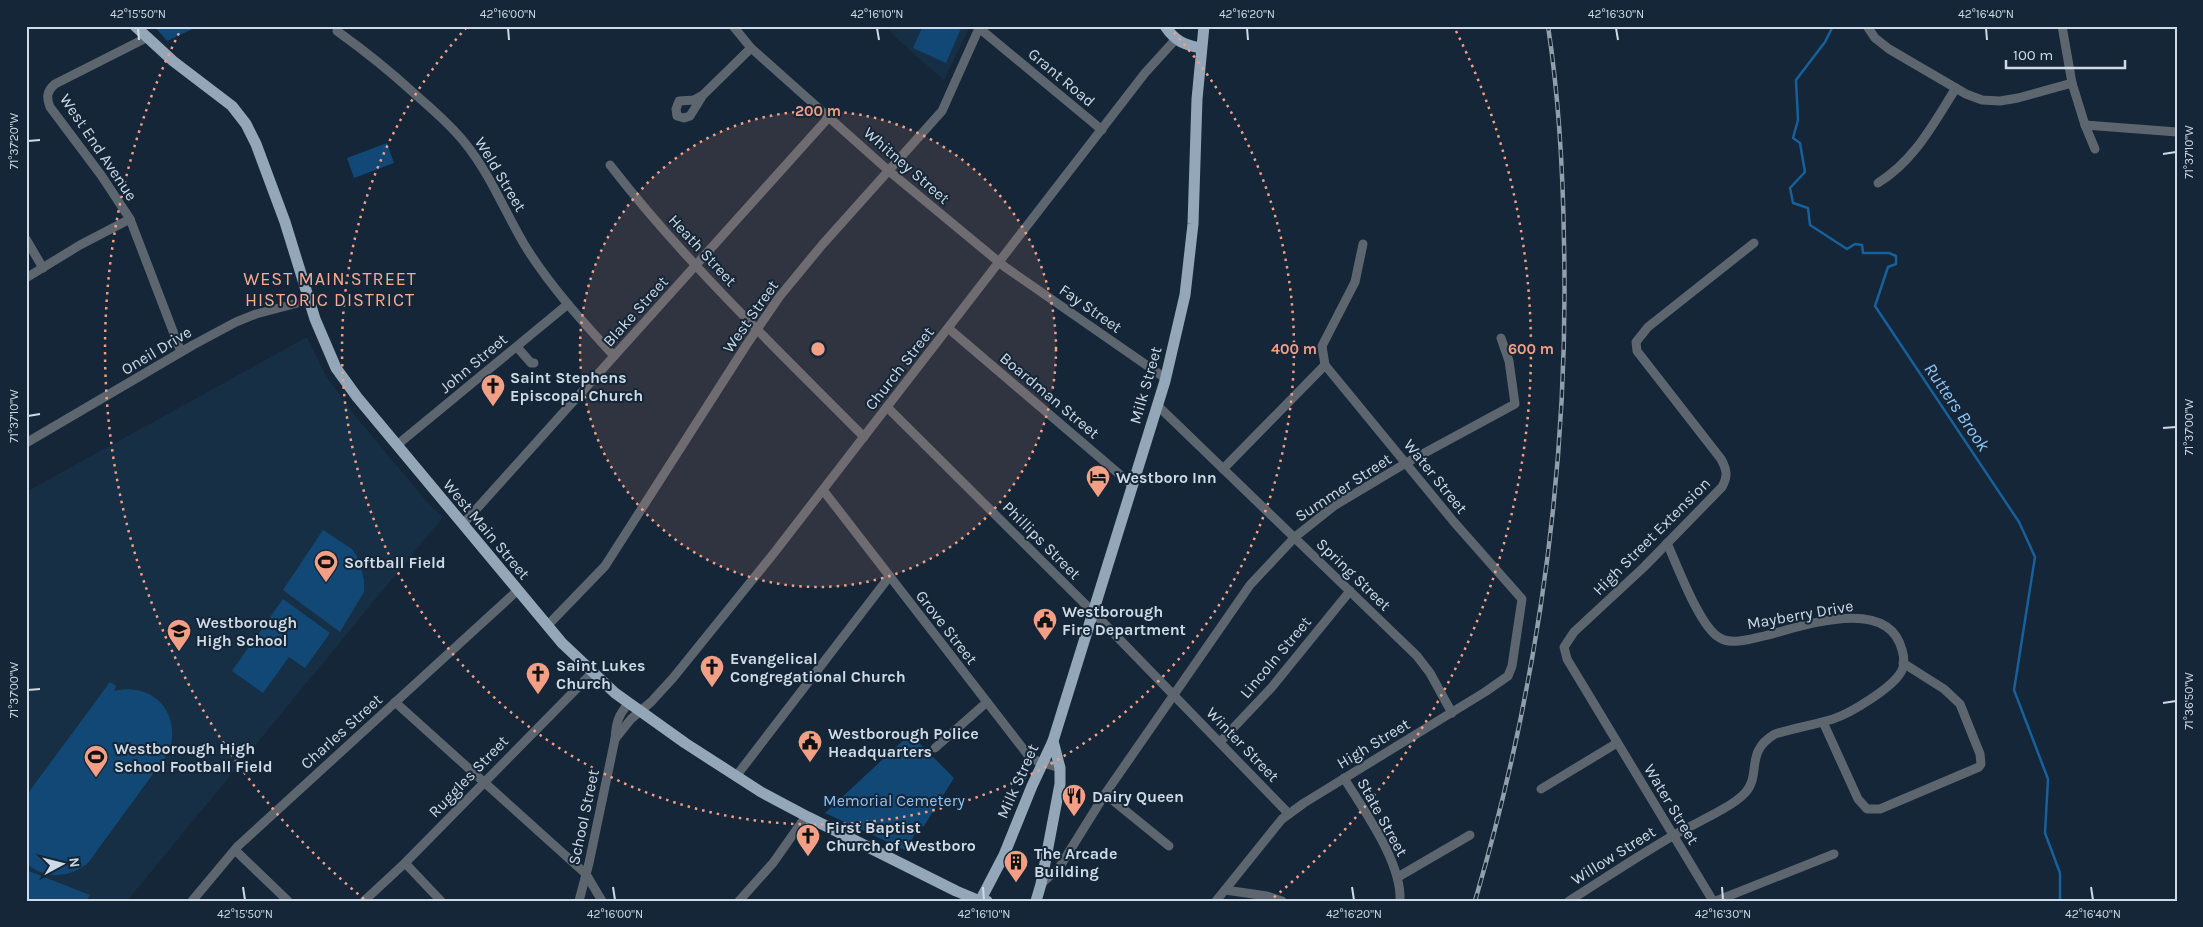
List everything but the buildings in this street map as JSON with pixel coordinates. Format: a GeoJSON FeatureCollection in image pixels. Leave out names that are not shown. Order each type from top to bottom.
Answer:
{"type":"FeatureCollection","features":[{"type":"Feature","properties":{"kind":"main road","name":"West Main Street"},"geometry":{"type":"LineString","coordinates":[[135,26],[146,38],[224,99],[246,124],[278,204],[321,336],[336,368],[357,397],[547,626],[592,673],[629,703],[685,743],[737,776],[806,816],[977,900]]}},
{"type":"Feature","properties":{"kind":"main road"},"geometry":{"type":"LineString","coordinates":[[1165,26],[1175,40],[1182,44],[1201,48]]}},
{"type":"Feature","properties":{"kind":"main road","name":"Milk Street"},"geometry":{"type":"LineString","coordinates":[[977,900],[1004,855],[1053,741],[1165,378],[1185,294],[1190,259],[1201,48],[1204,26]]}},
{"type":"Feature","properties":{"kind":"main road","name":"Milk Street"},"geometry":{"type":"LineString","coordinates":[[1036,900],[1041,884],[1060,784],[1060,768],[1053,741]]}},
{"type":"Feature","properties":{"kind":"main road"},"geometry":{"type":"LineString","coordinates":[[977,900],[987,901]]}},
{"type":"Feature","properties":{"kind":"street","name":"Whitney Street"},"geometry":{"type":"LineString","coordinates":[[733,26],[751,48],[889,171],[1000,262]]}},
{"type":"Feature","properties":{"kind":"street"},"geometry":{"type":"LineString","coordinates":[[1867,26],[1875,38],[1889,48],[1956,88],[1982,100],[2000,101],[2072,83]]}},
{"type":"Feature","properties":{"kind":"street"},"geometry":{"type":"LineString","coordinates":[[2062,26],[2072,83],[2085,125],[2095,149]]}},
{"type":"Feature","properties":{"kind":"street","name":"Grant Road"},"geometry":{"type":"LineString","coordinates":[[980,27],[1102,130]]}},
{"type":"Feature","properties":{"kind":"street","name":"West Street"},"geometry":{"type":"LineString","coordinates":[[547,626],[605,566],[780,296],[822,245],[942,111],[980,27]]}},
{"type":"Feature","properties":{"kind":"street","name":"Weld Street"},"geometry":{"type":"LineString","coordinates":[[337,31],[366,51],[394,75],[437,113],[464,141],[498,194],[524,244],[568,304],[614,356]]}},
{"type":"Feature","properties":{"kind":"street","name":"West End Avenue"},"geometry":{"type":"LineString","coordinates":[[146,38],[55,84],[48,91],[47,97],[50,107],[101,174],[130,219],[181,352]]}},
{"type":"Feature","properties":{"kind":"street","name":"Church Street"},"geometry":{"type":"LineString","coordinates":[[641,711],[678,671],[823,490],[1145,73],[1175,40]]}},
{"type":"Feature","properties":{"kind":"street"},"geometry":{"type":"LineString","coordinates":[[703,95],[751,48]]}},
{"type":"Feature","properties":{"kind":"street"},"geometry":{"type":"LineString","coordinates":[[1878,183],[1896,172],[1915,151],[1956,88]]}},
{"type":"Feature","properties":{"kind":"street","name":"Blake Street"},"geometry":{"type":"LineString","coordinates":[[463,524],[828,117]]}},
{"type":"Feature","properties":{"kind":"street"},"geometry":{"type":"LineString","coordinates":[[2085,125],[2177,132]]}},
{"type":"Feature","properties":{"kind":"street","name":"Heath Street"},"geometry":{"type":"LineString","coordinates":[[610,165],[642,207],[695,265],[864,436]]}},
{"type":"Feature","properties":{"kind":"street"},"geometry":{"type":"LineString","coordinates":[[26,278],[130,219]]}},
{"type":"Feature","properties":{"kind":"street"},"geometry":{"type":"LineString","coordinates":[[26,239],[43,268]]}},
{"type":"Feature","properties":{"kind":"street","name":"High Street Extension"},"geometry":{"type":"LineString","coordinates":[[1565,645],[1574,632],[1667,543],[1722,487],[1727,473],[1721,459],[1637,351],[1636,344],[1638,338],[1648,327],[1754,243]]}},
{"type":"Feature","properties":{"kind":"street"},"geometry":{"type":"LineString","coordinates":[[1223,469],[1325,364],[1322,346],[1355,282],[1363,244]]}},
{"type":"Feature","properties":{"kind":"street","name":"Fay Street"},"geometry":{"type":"LineString","coordinates":[[1000,262],[1165,378]]}},
{"type":"Feature","properties":{"kind":"street","name":"Oneil Drive"},"geometry":{"type":"LineString","coordinates":[[26,443],[181,352],[246,318],[308,300]]}},
{"type":"Feature","properties":{"kind":"street","name":"John Street"},"geometry":{"type":"LineString","coordinates":[[397,445],[568,304]]}},
{"type":"Feature","properties":{"kind":"street","name":"Boardman Street"},"geometry":{"type":"LineString","coordinates":[[948,328],[1132,485]]}},
{"type":"Feature","properties":{"kind":"street","name":"Summer Street"},"geometry":{"type":"LineString","coordinates":[[1041,884],[1059,868],[1105,794],[1250,585],[1295,537],[1334,506],[1406,463],[1515,404],[1509,361],[1501,338]]}},
{"type":"Feature","properties":{"kind":"street"},"geometry":{"type":"LineString","coordinates":[[516,346],[531,363],[534,362]]}},
{"type":"Feature","properties":{"kind":"street","name":"Water Street"},"geometry":{"type":"LineString","coordinates":[[1325,364],[1454,522],[1522,599],[1521,606]]}},
{"type":"Feature","properties":{"kind":"street","name":"Spring Street"},"geometry":{"type":"LineString","coordinates":[[1157,405],[1417,656],[1430,674],[1452,713]]}},
{"type":"Feature","properties":{"kind":"street","name":"Phillips Street"},"geometry":{"type":"LineString","coordinates":[[887,407],[1174,695]]}},
{"type":"Feature","properties":{"kind":"street","name":"Grove Street"},"geometry":{"type":"LineString","coordinates":[[823,490],[1028,755],[1043,764],[1060,768]]}},
{"type":"Feature","properties":{"kind":"street","name":"Mayberry Drive"},"geometry":{"type":"LineString","coordinates":[[1667,543],[1701,615],[1711,631],[1719,638],[1730,641],[1750,639],[1838,620],[1863,618],[1883,624],[1893,632],[1902,648],[1903,663]]}},
{"type":"Feature","properties":{"kind":"street"},"geometry":{"type":"LineString","coordinates":[[737,776],[890,577]]}},
{"type":"Feature","properties":{"kind":"street","name":"Charles Street"},"geometry":{"type":"LineString","coordinates":[[192,901],[235,850],[518,590]]}},
{"type":"Feature","properties":{"kind":"street","name":"Lincoln Street"},"geometry":{"type":"LineString","coordinates":[[1220,742],[1272,687],[1350,591]]}},
{"type":"Feature","properties":{"kind":"street","name":"High Street"},"geometry":{"type":"LineString","coordinates":[[1216,901],[1282,819],[1344,778],[1485,692],[1511,671],[1521,606]]}},
{"type":"Feature","properties":{"kind":"street","name":"Water Street"},"geometry":{"type":"LineString","coordinates":[[1565,645],[1567,659],[1714,901]]}},
{"type":"Feature","properties":{"kind":"street"},"geometry":{"type":"LineString","coordinates":[[1674,835],[1738,799],[1746,792],[1758,751],[1767,739],[1783,732],[1823,722],[1849,712],[1876,695],[1901,672],[1903,663],[1944,689],[1960,704],[1980,754],[1981,764],[1979,767],[1880,809],[1867,809],[1858,799],[1823,722]]}},
{"type":"Feature","properties":{"kind":"street","name":"Ruggles Street"},"geometry":{"type":"LineString","coordinates":[[364,901],[592,673]]}},
{"type":"Feature","properties":{"kind":"street","name":"Winter Street"},"geometry":{"type":"LineString","coordinates":[[1174,695],[1289,814]]}},
{"type":"Feature","properties":{"kind":"street"},"geometry":{"type":"LineString","coordinates":[[395,702],[586,874],[602,901]]}},
{"type":"Feature","properties":{"kind":"street"},"geometry":{"type":"LineString","coordinates":[[935,748],[987,702]]}},
{"type":"Feature","properties":{"kind":"street","name":"School Street"},"geometry":{"type":"LineString","coordinates":[[579,901],[614,739],[616,721],[620,712],[629,703]]}},
{"type":"Feature","properties":{"kind":"street"},"geometry":{"type":"LineString","coordinates":[[614,739],[641,711]]}},
{"type":"Feature","properties":{"kind":"street"},"geometry":{"type":"LineString","coordinates":[[1541,789],[1617,742]]}},
{"type":"Feature","properties":{"kind":"street","name":"State Street"},"geometry":{"type":"LineString","coordinates":[[1344,778],[1392,861],[1398,877],[1400,901]]}},
{"type":"Feature","properties":{"kind":"street"},"geometry":{"type":"LineString","coordinates":[[1105,794],[1169,846]]}},
{"type":"Feature","properties":{"kind":"street"},"geometry":{"type":"LineString","coordinates":[[739,901],[773,863],[806,816]]}},
{"type":"Feature","properties":{"kind":"street","name":"Willow Street"},"geometry":{"type":"LineString","coordinates":[[1568,901],[1674,835]]}},
{"type":"Feature","properties":{"kind":"street"},"geometry":{"type":"LineString","coordinates":[[1398,877],[1470,836]]}},
{"type":"Feature","properties":{"kind":"street"},"geometry":{"type":"LineString","coordinates":[[235,850],[288,901]]}},
{"type":"Feature","properties":{"kind":"street"},"geometry":{"type":"LineString","coordinates":[[1714,901],[1834,854]]}},
{"type":"Feature","properties":{"kind":"street"},"geometry":{"type":"LineString","coordinates":[[404,863],[441,901]]}},
{"type":"Feature","properties":{"kind":"street"},"geometry":{"type":"LineString","coordinates":[[1225,890],[1267,896],[1282,901]]}},
{"type":"Feature","properties":{"kind":"shaded area"},"geometry":{"type":"Polygon","coordinates":[[[887,26],[970,26],[944,80],[894,36],[887,26]]]}},
{"type":"Feature","properties":{"kind":"shaded area","name":"Westborough High School"},"geometry":{"type":"Polygon","coordinates":[[[307,337],[326,376],[356,417],[429,504],[443,517],[127,901],[26,901],[26,492],[307,337]]]}},
{"type":"Feature","properties":{"kind":"green space"},"geometry":{"type":"Polygon","coordinates":[[[154,26],[199,26],[167,41],[154,26]]]}},
{"type":"Feature","properties":{"kind":"green space"},"geometry":{"type":"Polygon","coordinates":[[[923,26],[962,26],[946,63],[913,48],[923,26]]]}},
{"type":"Feature","properties":{"kind":"green space"},"geometry":{"type":"Polygon","coordinates":[[[387,143],[394,163],[354,178],[347,158],[387,143]]]}},
{"type":"Feature","properties":{"kind":"green space","name":"Softball Field"},"geometry":{"type":"Polygon","coordinates":[[[323,530],[352,549],[358,558],[364,580],[364,592],[340,632],[283,590],[323,530]]]}},
{"type":"Feature","properties":{"kind":"green space"},"geometry":{"type":"Polygon","coordinates":[[[283,599],[330,633],[305,668],[289,657],[263,693],[232,671],[283,599]]]}},
{"type":"Feature","properties":{"kind":"green space","name":"Westborough High School Football Field"},"geometry":{"type":"Polygon","coordinates":[[[110,682],[116,686],[114,691],[128,689],[141,691],[152,696],[161,704],[168,713],[172,725],[169,752],[88,863],[73,872],[65,874],[57,875],[41,872],[26,863],[26,796],[110,682]]]}},
{"type":"Feature","properties":{"kind":"green space","name":"Memorial Cemetery"},"geometry":{"type":"Polygon","coordinates":[[[910,734],[954,778],[924,826],[917,829],[907,851],[825,813],[910,734]]]}},
{"type":"Feature","properties":{"kind":"green space"},"geometry":{"type":"Polygon","coordinates":[[[26,870],[90,895],[86,901],[26,901],[26,870]]]}},
{"type":"Feature","properties":{"kind":"waterway","name":"Rutters Brook"},"geometry":{"type":"LineString","coordinates":[[1833,26],[1825,42],[1796,80],[1798,120],[1793,138],[1800,143],[1805,172],[1790,188],[1793,203],[1808,208],[1810,225],[1847,249],[1855,244],[1862,245],[1863,253],[1889,253],[1896,256],[1896,264],[1888,267],[1875,306],[2019,522],[2035,557],[2014,690],[2048,779],[2045,833],[2060,873],[2060,901]]}},
{"type":"Feature","properties":{"kind":"railway"},"geometry":{"type":"LineString","coordinates":[[1475,901],[1497,820],[1532,658],[1555,493],[1564,327],[1564,243],[1560,134],[1548,26]]}},
{"type":"Feature","properties":{"kind":"place","name":"Saint Stephens Episcopal Church"},"geometry":{"type":"Point","coordinates":[493,407]}},
{"type":"Feature","properties":{"kind":"place","name":"Westboro Inn"},"geometry":{"type":"Point","coordinates":[1098,498]}},
{"type":"Feature","properties":{"kind":"place","name":"Softball Field"},"geometry":{"type":"Point","coordinates":[326,583]}},
{"type":"Feature","properties":{"kind":"place","name":"Westborough Fire Department"},"geometry":{"type":"Point","coordinates":[1045,641]}},
{"type":"Feature","properties":{"kind":"place","name":"Westborough High School"},"geometry":{"type":"Point","coordinates":[179,652]}},
{"type":"Feature","properties":{"kind":"place","name":"Evangelical Congregational Church"},"geometry":{"type":"Point","coordinates":[712,688]}},
{"type":"Feature","properties":{"kind":"place","name":"Saint Lukes Church"},"geometry":{"type":"Point","coordinates":[538,695]}},
{"type":"Feature","properties":{"kind":"place","name":"Westborough Police Headquarters"},"geometry":{"type":"Point","coordinates":[810,763]}},
{"type":"Feature","properties":{"kind":"place","name":"Westborough High School Football Field"},"geometry":{"type":"Point","coordinates":[96,778]}},
{"type":"Feature","properties":{"kind":"place","name":"Dairy Queen"},"geometry":{"type":"Point","coordinates":[1074,817]}},
{"type":"Feature","properties":{"kind":"place","name":"First Baptist Church of Westboro"},"geometry":{"type":"Point","coordinates":[808,857]}},
{"type":"Feature","properties":{"kind":"place","name":"The Arcade Building"},"geometry":{"type":"Point","coordinates":[1016,883]}},
{"type":"Feature","properties":{"kind":"district","name":"WEST MAIN STREET HISTORIC DISTRICT"},"geometry":{"type":"Point","coordinates":[330,289]}}]}
